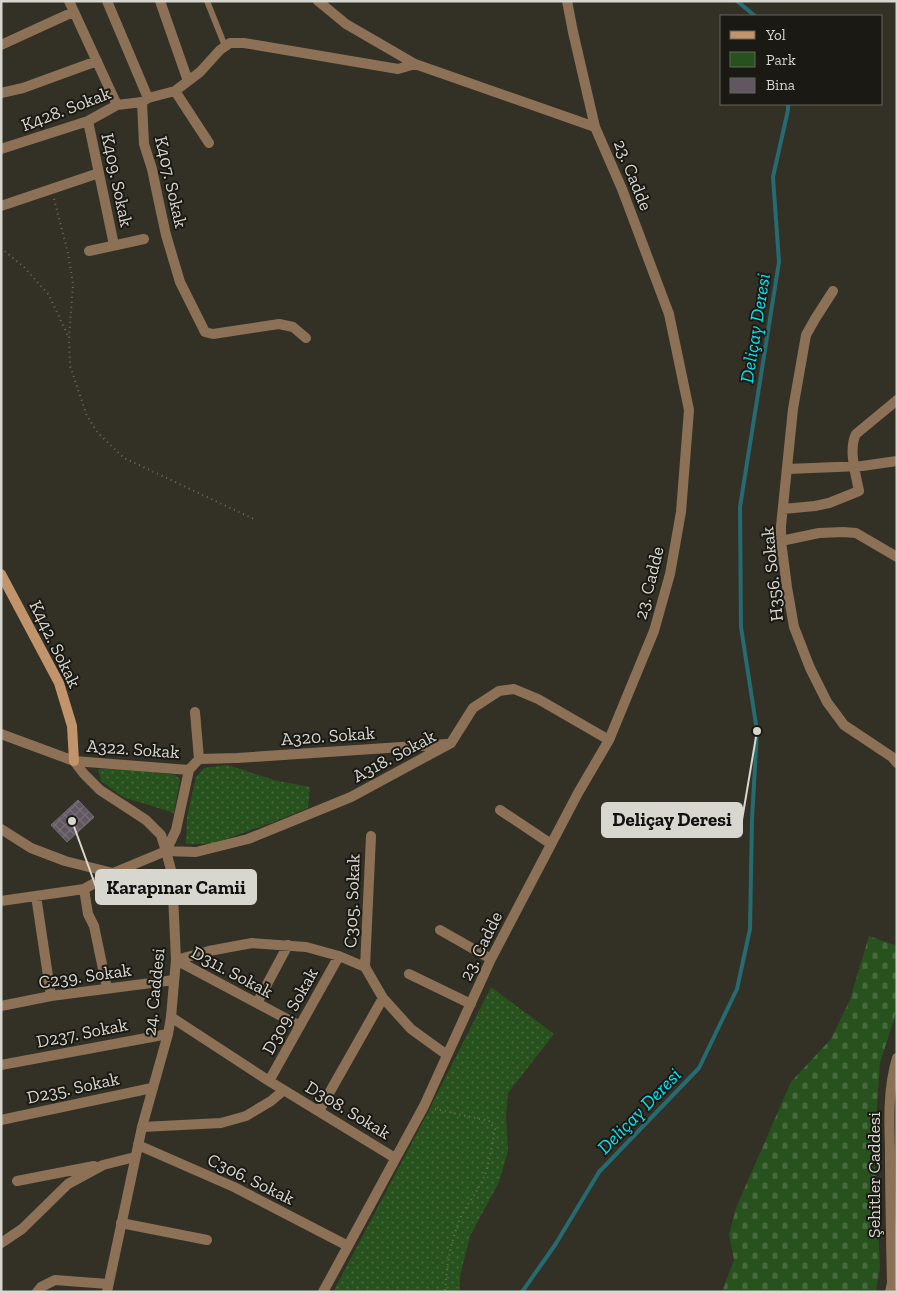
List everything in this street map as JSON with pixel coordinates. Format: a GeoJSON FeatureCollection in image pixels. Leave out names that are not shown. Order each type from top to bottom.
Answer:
{"type":"FeatureCollection","features":[{"type":"Feature","properties":{"kind":"main road","name":"K442. Sokak"},"geometry":{"type":"LineString","coordinates":[[1,574],[60,682],[72,726],[74,761]]}},
{"type":"Feature","properties":{"kind":"street"},"geometry":{"type":"LineString","coordinates":[[69,1],[117,105]]}},
{"type":"Feature","properties":{"kind":"street"},"geometry":{"type":"LineString","coordinates":[[107,1],[145,100],[175,91],[200,72],[220,50],[230,43],[244,43],[398,69],[415,64]]}},
{"type":"Feature","properties":{"kind":"street"},"geometry":{"type":"LineString","coordinates":[[160,1],[188,81]]}},
{"type":"Feature","properties":{"kind":"street","name":"23. Cadde"},"geometry":{"type":"LineString","coordinates":[[318,1],[346,24],[415,64],[596,127],[622,189],[669,314],[689,410],[682,512],[670,574],[654,630],[609,740],[578,793],[491,959],[424,1106],[323,1292]]}},
{"type":"Feature","properties":{"kind":"street"},"geometry":{"type":"LineString","coordinates":[[567,1],[572,32],[596,127]]}},
{"type":"Feature","properties":{"kind":"street"},"geometry":{"type":"LineString","coordinates":[[1,45],[73,12]]}},
{"type":"Feature","properties":{"kind":"street"},"geometry":{"type":"LineString","coordinates":[[1,93],[23,88],[97,61]]}},
{"type":"Feature","properties":{"kind":"street"},"geometry":{"type":"LineString","coordinates":[[175,91],[210,143]]}},
{"type":"Feature","properties":{"kind":"street","name":"K428. Sokak"},"geometry":{"type":"LineString","coordinates":[[1,149],[88,121],[117,105],[145,100]]}},
{"type":"Feature","properties":{"kind":"street","name":"K407. Sokak"},"geometry":{"type":"LineString","coordinates":[[145,100],[144,144],[152,169],[166,234],[180,282],[205,332],[214,334],[279,324],[293,327],[306,338]]}},
{"type":"Feature","properties":{"kind":"street","name":"K409. Sokak"},"geometry":{"type":"LineString","coordinates":[[88,121],[114,245]]}},
{"type":"Feature","properties":{"kind":"street"},"geometry":{"type":"LineString","coordinates":[[1,206],[99,173]]}},
{"type":"Feature","properties":{"kind":"street"},"geometry":{"type":"LineString","coordinates":[[89,251],[144,239]]}},
{"type":"Feature","properties":{"kind":"street","name":"H356. Sokak"},"geometry":{"type":"LineString","coordinates":[[833,290],[806,335],[793,409],[781,526],[787,587],[794,627],[810,668],[827,702],[844,725],[897,763]]}},
{"type":"Feature","properties":{"kind":"street"},"geometry":{"type":"LineString","coordinates":[[783,509],[815,506],[859,492],[852,440],[856,434],[897,400]]}},
{"type":"Feature","properties":{"kind":"street"},"geometry":{"type":"LineString","coordinates":[[787,469],[854,466],[897,461]]}},
{"type":"Feature","properties":{"kind":"street"},"geometry":{"type":"LineString","coordinates":[[781,541],[819,534],[856,533],[897,557]]}},
{"type":"Feature","properties":{"kind":"street","name":"A318. Sokak"},"geometry":{"type":"LineString","coordinates":[[166,851],[196,852],[248,839],[351,797],[451,743],[473,708],[499,691],[514,689],[538,699],[609,740]]}},
{"type":"Feature","properties":{"kind":"street"},"geometry":{"type":"LineString","coordinates":[[1,901],[84,889],[113,873],[166,851],[176,830],[190,770],[199,759],[195,712]]}},
{"type":"Feature","properties":{"kind":"street"},"geometry":{"type":"LineString","coordinates":[[1,734],[74,761]]}},
{"type":"Feature","properties":{"kind":"street","name":"A320. Sokak"},"geometry":{"type":"LineString","coordinates":[[199,759],[451,743]]}},
{"type":"Feature","properties":{"kind":"street","name":"A322. Sokak"},"geometry":{"type":"LineString","coordinates":[[74,761],[190,770]]}},
{"type":"Feature","properties":{"kind":"street","name":"24. Caddesi"},"geometry":{"type":"LineString","coordinates":[[74,761],[100,790],[146,820],[161,835],[171,870],[173,894],[176,960],[171,1017],[135,1157],[108,1288]]}},
{"type":"Feature","properties":{"kind":"street"},"geometry":{"type":"LineString","coordinates":[[500,810],[551,844]]}},
{"type":"Feature","properties":{"kind":"street"},"geometry":{"type":"LineString","coordinates":[[1,829],[31,848],[66,861],[113,873]]}},
{"type":"Feature","properties":{"kind":"street","name":"C305. Sokak"},"geometry":{"type":"LineString","coordinates":[[365,967],[370,836]]}},
{"type":"Feature","properties":{"kind":"street"},"geometry":{"type":"LineString","coordinates":[[84,889],[88,914],[94,926],[107,988]]}},
{"type":"Feature","properties":{"kind":"street"},"geometry":{"type":"LineString","coordinates":[[36,896],[52,996]]}},
{"type":"Feature","properties":{"kind":"street"},"geometry":{"type":"LineString","coordinates":[[440,930],[491,959]]}},
{"type":"Feature","properties":{"kind":"street"},"geometry":{"type":"LineString","coordinates":[[176,960],[252,942],[306,947],[339,956],[365,967],[383,998],[411,1030],[447,1055]]}},
{"type":"Feature","properties":{"kind":"street"},"geometry":{"type":"LineString","coordinates":[[257,1003],[288,945]]}},
{"type":"Feature","properties":{"kind":"street","name":"D309. Sokak"},"geometry":{"type":"LineString","coordinates":[[270,1081],[339,956]]}},
{"type":"Feature","properties":{"kind":"street","name":"D311. Sokak"},"geometry":{"type":"LineString","coordinates":[[176,960],[300,1026]]}},
{"type":"Feature","properties":{"kind":"street"},"geometry":{"type":"LineString","coordinates":[[409,974],[471,1004]]}},
{"type":"Feature","properties":{"kind":"street","name":"C239. Sokak"},"geometry":{"type":"LineString","coordinates":[[1,1006],[52,996],[174,980]]}},
{"type":"Feature","properties":{"kind":"street"},"geometry":{"type":"LineString","coordinates":[[318,1111],[383,998]]}},
{"type":"Feature","properties":{"kind":"street","name":"D308. Sokak"},"geometry":{"type":"LineString","coordinates":[[171,1017],[284,1090],[396,1158]]}},
{"type":"Feature","properties":{"kind":"street","name":"D237. Sokak"},"geometry":{"type":"LineString","coordinates":[[1,1065],[168,1034]]}},
{"type":"Feature","properties":{"kind":"street","name":"Şehitler Caddesi"},"geometry":{"type":"LineString","coordinates":[[890,1292],[892,1283],[893,1149],[889,1113],[893,1072],[897,1058]]}},
{"type":"Feature","properties":{"kind":"street","name":"D235. Sokak"},"geometry":{"type":"LineString","coordinates":[[1,1120],[152,1088]]}},
{"type":"Feature","properties":{"kind":"street"},"geometry":{"type":"LineString","coordinates":[[142,1127],[221,1123],[246,1116],[271,1101],[284,1090]]}},
{"type":"Feature","properties":{"kind":"street","name":"C306. Sokak"},"geometry":{"type":"LineString","coordinates":[[138,1146],[234,1187],[348,1246]]}},
{"type":"Feature","properties":{"kind":"street"},"geometry":{"type":"LineString","coordinates":[[18,1182],[135,1157]]}},
{"type":"Feature","properties":{"kind":"street"},"geometry":{"type":"LineString","coordinates":[[1,1244],[22,1229],[68,1184],[102,1165]]}},
{"type":"Feature","properties":{"kind":"street"},"geometry":{"type":"LineString","coordinates":[[121,1222],[207,1240]]}},
{"type":"Feature","properties":{"kind":"street"},"geometry":{"type":"LineString","coordinates":[[37,1292],[54,1280],[66,1287],[108,1288]]}},
{"type":"Feature","properties":{"kind":"lane"},"geometry":{"type":"LineString","coordinates":[[207,1],[225,46]]}},
{"type":"Feature","properties":{"kind":"path"},"geometry":{"type":"LineString","coordinates":[[51,190],[68,252],[73,284],[68,339],[70,366],[87,416],[98,433],[124,458],[256,520]]}},
{"type":"Feature","properties":{"kind":"path"},"geometry":{"type":"LineString","coordinates":[[1,248],[24,266],[49,295],[68,339]]}},
{"type":"Feature","properties":{"kind":"path"},"geometry":{"type":"LineString","coordinates":[[424,1106],[489,1121],[495,1128],[484,1177],[458,1224],[446,1278],[445,1292]]}},
{"type":"Feature","properties":{"kind":"green space"},"geometry":{"type":"Polygon","coordinates":[[[228,765],[274,780],[310,787],[308,808],[212,844],[186,844],[187,817],[196,777],[204,768],[228,765]]]}},
{"type":"Feature","properties":{"kind":"green space"},"geometry":{"type":"Polygon","coordinates":[[[118,768],[175,775],[180,779],[174,813],[123,797],[101,781],[98,769],[118,768]]]}},
{"type":"Feature","properties":{"kind":"green space"},"geometry":{"type":"Polygon","coordinates":[[[869,936],[897,946],[897,1010],[880,1063],[874,1148],[880,1267],[876,1292],[722,1292],[734,1260],[729,1235],[736,1208],[791,1082],[831,1039],[850,1000],[869,936]]]}},
{"type":"Feature","properties":{"kind":"green space"},"geometry":{"type":"Polygon","coordinates":[[[491,987],[554,1034],[508,1093],[506,1116],[508,1151],[499,1182],[470,1236],[460,1276],[460,1292],[333,1292],[426,1116],[491,987]]]}},
{"type":"Feature","properties":{"kind":"building"},"geometry":{"type":"Polygon","coordinates":[[[78,800],[94,817],[67,842],[51,825],[78,800]]]}},
{"type":"Feature","properties":{"kind":"waterway","name":"Deliçay Deresi"},"geometry":{"type":"LineString","coordinates":[[737,1],[754,15]]}},
{"type":"Feature","properties":{"kind":"waterway","name":"Deliçay Deresi"},"geometry":{"type":"LineString","coordinates":[[522,1292],[555,1245],[599,1172],[699,1068],[737,989],[750,929],[752,819],[757,731],[741,627],[740,507],[779,262],[773,177],[788,105]]}},
{"type":"Feature","properties":{"kind":"place","name":"Deliçay Deresi"},"geometry":{"type":"Point","coordinates":[757,731]}},
{"type":"Feature","properties":{"kind":"place","name":"Karapınar Camii"},"geometry":{"type":"Point","coordinates":[72,821]}}]}
